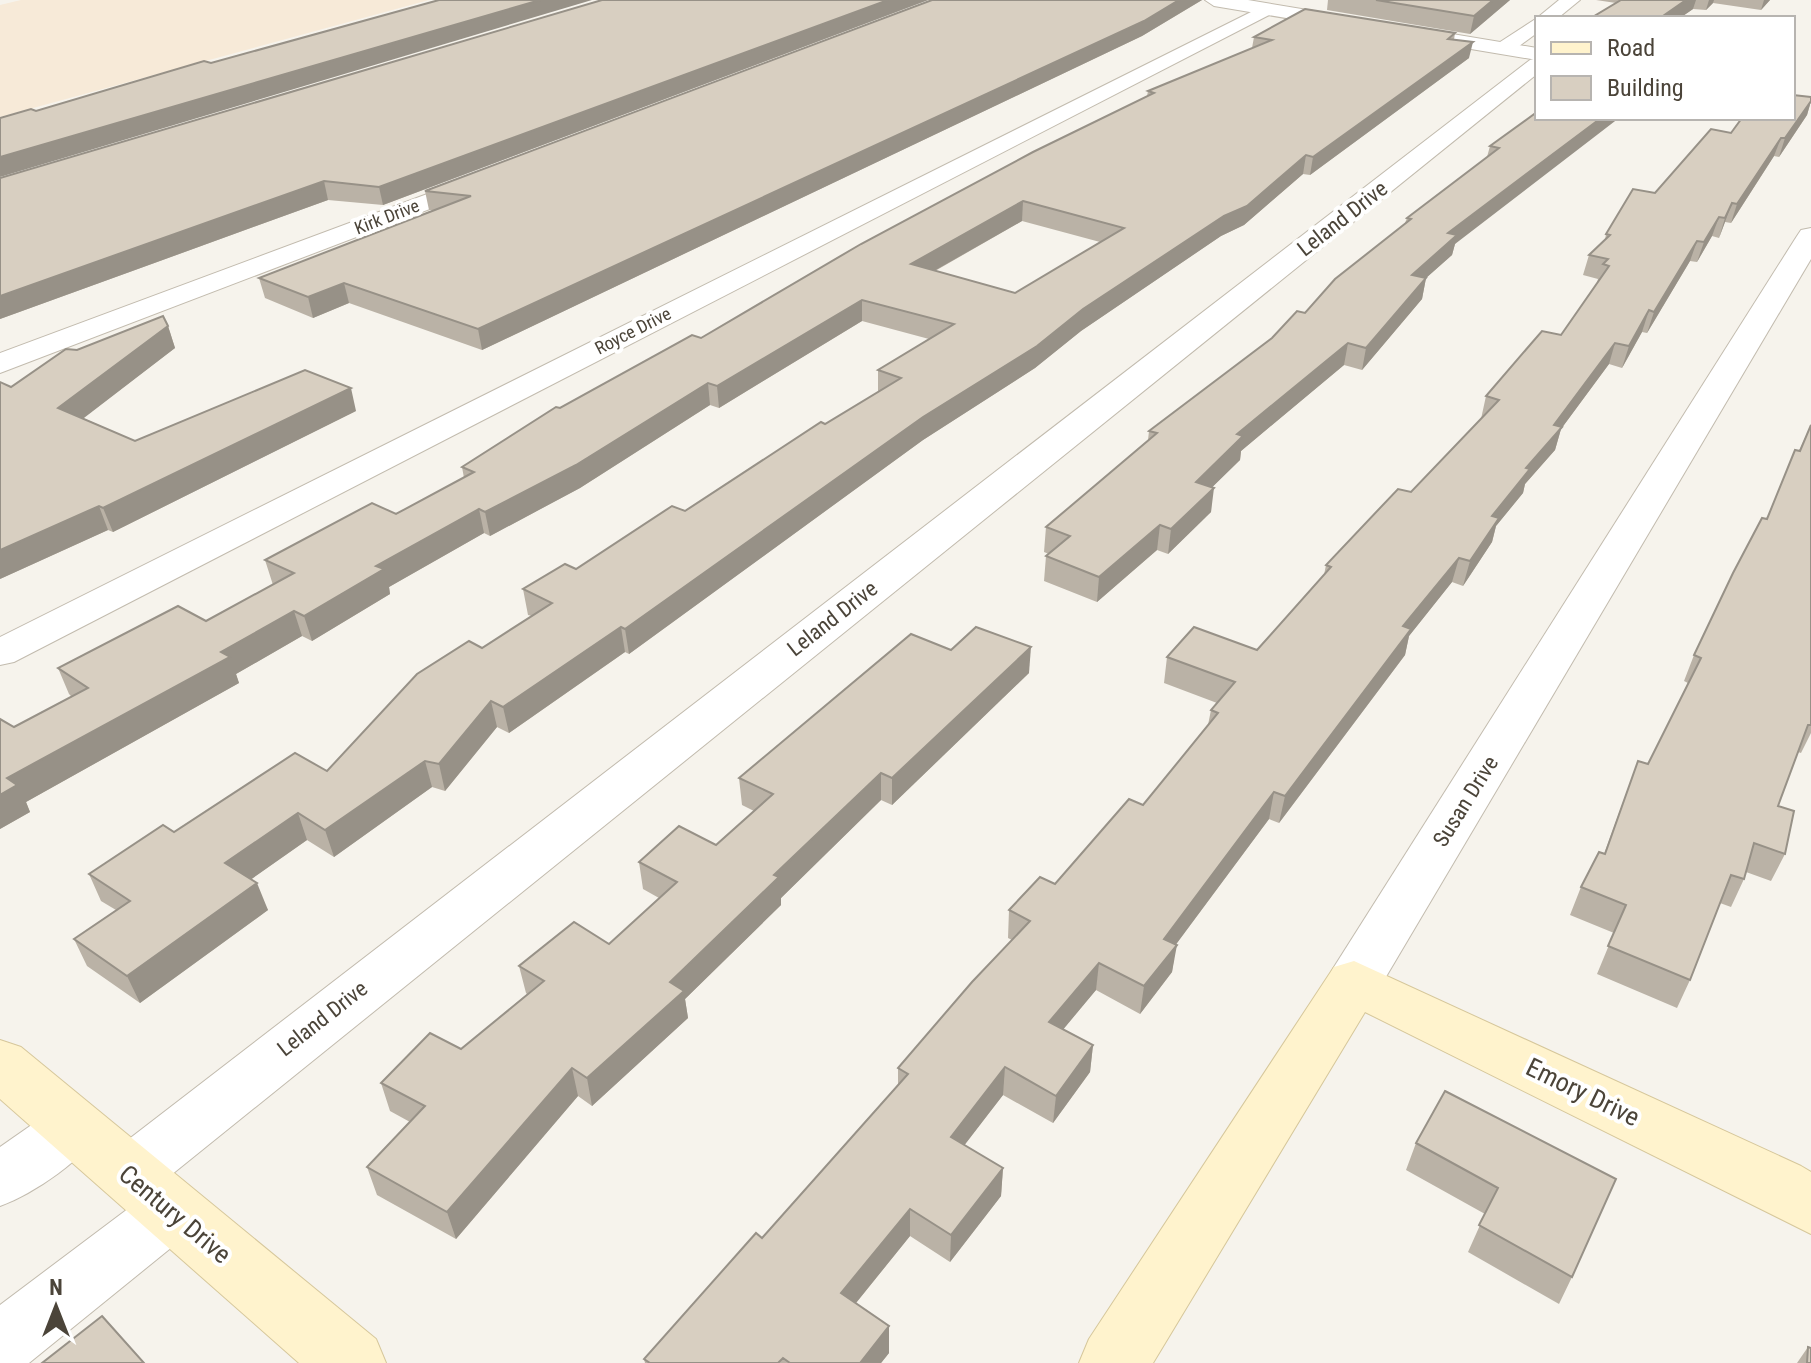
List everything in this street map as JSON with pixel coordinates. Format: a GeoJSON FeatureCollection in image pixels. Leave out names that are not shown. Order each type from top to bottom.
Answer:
{"type":"FeatureCollection","features":[{"type":"Feature","properties":{"kind":"main road","name":"Emory Drive"},"geometry":{"type":"LineString","coordinates":[[1354,982],[1779,1185],[1811,1206]]}},
{"type":"Feature","properties":{"kind":"main road","name":"Susan Drive"},"geometry":{"type":"LineString","coordinates":[[1114,1363],[1354,982]]}},
{"type":"Feature","properties":{"kind":"main road","name":"Century Drive"},"geometry":{"type":"LineString","coordinates":[[0,1064],[351,1363]]}},
{"type":"Feature","properties":{"kind":"street"},"geometry":{"type":"LineString","coordinates":[[1214,0],[1520,56]]}},
{"type":"Feature","properties":{"kind":"street"},"geometry":{"type":"LineString","coordinates":[[1549,16],[1571,0]]}},
{"type":"Feature","properties":{"kind":"street","name":"Royce Drive"},"geometry":{"type":"LineString","coordinates":[[0,653],[1267,9]]}},
{"type":"Feature","properties":{"kind":"street","name":"Leland Drive"},"geometry":{"type":"LineString","coordinates":[[0,1345],[149,1193],[1520,56],[1535,28]]}},
{"type":"Feature","properties":{"kind":"street","name":"Kirk Drive"},"geometry":{"type":"LineString","coordinates":[[0,364],[511,170]]}},
{"type":"Feature","properties":{"kind":"street","name":"Susan Drive"},"geometry":{"type":"LineString","coordinates":[[1354,982],[1811,236]]}},
{"type":"Feature","properties":{"kind":"street"},"geometry":{"type":"LineString","coordinates":[[0,1180],[73,1127]]}},
{"type":"Feature","properties":{"kind":"shaded area"},"geometry":{"type":"Polygon","coordinates":[[[21,0],[429,0],[0,117],[0,5],[21,0]]]}},
{"type":"Feature","properties":{"kind":"building"},"geometry":{"type":"Polygon","coordinates":[[[439,0],[540,0],[0,157],[0,118],[31,109],[36,111],[204,61],[211,63],[439,0]]]}},
{"type":"Feature","properties":{"kind":"building"},"geometry":{"type":"Polygon","coordinates":[[[602,0],[888,0],[379,187],[324,181],[0,296],[0,178],[602,0]]]}},
{"type":"Feature","properties":{"kind":"building"},"geometry":{"type":"Polygon","coordinates":[[[932,0],[1179,0],[1144,21],[478,329],[344,283],[308,297],[259,278],[471,196],[425,191],[932,0]]]}},
{"type":"Feature","properties":{"kind":"building"},"geometry":{"type":"Polygon","coordinates":[[[1376,0],[1493,0],[1474,16],[1376,0]]]}},
{"type":"Feature","properties":{"kind":"building"},"geometry":{"type":"Polygon","coordinates":[[[1621,0],[1686,0],[1663,16],[1594,16],[1621,0]]]}},
{"type":"Feature","properties":{"kind":"building"},"geometry":{"type":"Polygon","coordinates":[[[1305,9],[1455,33],[1448,39],[1473,42],[1313,157],[1306,155],[1247,206],[1224,216],[1083,309],[1037,346],[923,417],[625,629],[621,627],[503,707],[491,701],[439,764],[425,761],[325,830],[298,813],[225,863],[257,883],[127,976],[74,939],[130,901],[89,874],[163,825],[174,832],[295,753],[327,771],[417,674],[469,641],[482,648],[552,603],[523,589],[565,564],[576,569],[672,506],[685,511],[821,422],[825,424],[901,378],[878,370],[954,324],[862,300],[717,386],[708,383],[576,465],[485,512],[479,509],[376,566],[384,569],[304,616],[294,611],[221,652],[230,657],[7,778],[17,785],[0,795],[0,719],[14,727],[88,688],[58,668],[178,606],[206,621],[294,573],[265,560],[372,503],[396,514],[474,472],[462,467],[556,407],[560,408],[692,335],[701,338],[861,244],[1033,152],[1154,93],[1148,91],[1272,40],[1254,37],[1305,9]],[[1023,201],[911,264],[1015,293],[1124,228],[1023,201]]]}},
{"type":"Feature","properties":{"kind":"building"},"geometry":{"type":"Polygon","coordinates":[[[1795,95],[1811,97],[1737,204],[1732,203],[1725,218],[1719,217],[1704,242],[1697,241],[1654,312],[1649,310],[1629,346],[1615,343],[1554,425],[1562,427],[1526,468],[1530,469],[1492,516],[1499,518],[1470,561],[1459,558],[1403,626],[1411,629],[1285,796],[1274,792],[1164,939],[1177,945],[1144,986],[1099,963],[1049,1022],[1093,1045],[1056,1096],[1005,1067],[951,1137],[1003,1168],[951,1235],[910,1209],[841,1293],[889,1326],[860,1363],[790,1363],[783,1358],[778,1363],[650,1363],[644,1359],[756,1233],[762,1238],[908,1074],[898,1068],[1030,921],[1009,910],[1040,877],[1055,884],[1129,799],[1143,805],[1218,713],[1211,710],[1235,682],[1167,657],[1194,627],[1257,650],[1331,567],[1326,565],[1398,489],[1411,492],[1499,400],[1486,396],[1542,331],[1561,335],[1609,266],[1603,264],[1608,259],[1589,255],[1610,235],[1606,234],[1633,189],[1655,193],[1711,129],[1731,133],[1741,120],[1795,120],[1795,95]]]}},
{"type":"Feature","properties":{"kind":"building"},"geometry":{"type":"Polygon","coordinates":[[[1535,113],[1535,120],[1598,120],[1448,233],[1457,235],[1412,275],[1426,278],[1366,348],[1348,343],[1237,434],[1243,436],[1196,482],[1214,488],[1171,529],[1160,525],[1099,577],[1046,556],[1070,536],[1046,527],[1157,433],[1149,431],[1272,338],[1297,311],[1305,313],[1335,279],[1411,219],[1407,218],[1499,148],[1490,146],[1535,113]]]}},
{"type":"Feature","properties":{"kind":"building"},"geometry":{"type":"Polygon","coordinates":[[[163,316],[168,326],[58,408],[135,441],[305,370],[351,388],[103,508],[99,506],[0,550],[0,382],[11,387],[66,349],[77,350],[163,316]]]}},
{"type":"Feature","properties":{"kind":"building"},"geometry":{"type":"Polygon","coordinates":[[[1811,425],[1811,725],[1808,725],[1778,806],[1794,811],[1785,854],[1754,843],[1744,879],[1731,875],[1690,980],[1608,946],[1626,905],[1581,887],[1599,852],[1605,854],[1638,761],[1648,764],[1701,658],[1694,655],[1733,573],[1762,518],[1767,519],[1795,450],[1800,451],[1811,425]]]}},
{"type":"Feature","properties":{"kind":"building"},"geometry":{"type":"Polygon","coordinates":[[[976,627],[1031,647],[892,778],[881,773],[774,875],[779,877],[670,982],[684,991],[587,1078],[572,1068],[447,1212],[367,1167],[425,1106],[381,1083],[430,1033],[461,1049],[544,981],[519,966],[574,922],[609,944],[677,882],[639,862],[679,826],[716,845],[773,794],[739,778],[911,634],[951,650],[976,627]]]}},
{"type":"Feature","properties":{"kind":"building"},"geometry":{"type":"Polygon","coordinates":[[[1445,1091],[1616,1179],[1572,1277],[1479,1225],[1498,1188],[1416,1143],[1445,1091]]]}},
{"type":"Feature","properties":{"kind":"building"},"geometry":{"type":"Polygon","coordinates":[[[102,1316],[144,1363],[42,1363],[102,1316]]]}},
{"type":"Feature","properties":{"kind":"building"},"geometry":{"type":"Polygon","coordinates":[[[1808,1347],[1811,1348],[1811,1363],[1807,1363],[1808,1347]]]}}]}
